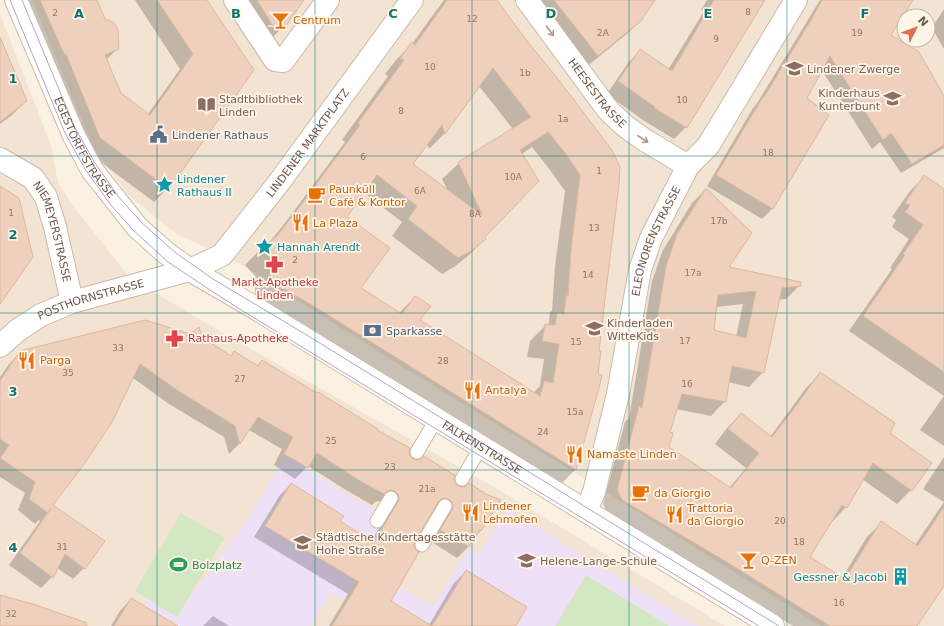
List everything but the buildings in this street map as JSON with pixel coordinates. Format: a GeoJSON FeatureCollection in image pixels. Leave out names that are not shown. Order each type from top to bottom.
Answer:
{"type":"FeatureCollection","features":[{"type":"Feature","properties":{"kind":"street","name":"EGESTORFFSTRASSE"},"geometry":{"type":"LineString","coordinates":[[16,0],[74,136],[92,170],[137,227],[166,253],[190,270]]}},
{"type":"Feature","properties":{"kind":"street"},"geometry":{"type":"LineString","coordinates":[[236,0],[275,60],[283,61],[328,0]]}},
{"type":"Feature","properties":{"kind":"street","name":"LINDENER MARKTPLATZ"},"geometry":{"type":"LineString","coordinates":[[190,270],[222,255],[280,181],[412,0]]}},
{"type":"Feature","properties":{"kind":"street","name":"HEESESTRASSE"},"geometry":{"type":"LineString","coordinates":[[527,0],[608,110],[643,140],[688,166]]}},
{"type":"Feature","properties":{"kind":"street","name":"ELEONORENSTRASSE"},"geometry":{"type":"LineString","coordinates":[[586,511],[594,492],[618,394],[640,270],[651,238],[688,166],[708,146],[796,0]]}},
{"type":"Feature","properties":{"kind":"street","name":"NIEMEYERSTRASSE"},"geometry":{"type":"LineString","coordinates":[[0,159],[33,178],[46,197],[55,227],[72,302]]}},
{"type":"Feature","properties":{"kind":"street","name":"POSTHORNSTRASSE"},"geometry":{"type":"LineString","coordinates":[[0,346],[18,330],[41,315],[72,302],[190,270]]}},
{"type":"Feature","properties":{"kind":"street","name":"FALKENSTRASSE"},"geometry":{"type":"LineString","coordinates":[[190,270],[252,306],[773,626]]}},
{"type":"Feature","properties":{"kind":"lane"},"geometry":{"type":"LineString","coordinates":[[417,452],[436,420]]}},
{"type":"Feature","properties":{"kind":"lane"},"geometry":{"type":"LineString","coordinates":[[462,479],[481,447]]}},
{"type":"Feature","properties":{"kind":"lane"},"geometry":{"type":"LineString","coordinates":[[377,521],[391,498]]}},
{"type":"Feature","properties":{"kind":"lane"},"geometry":{"type":"LineString","coordinates":[[422,545],[444,506]]}},
{"type":"Feature","properties":{"kind":"shaded area"},"geometry":{"type":"Polygon","coordinates":[[[32,0],[405,0],[216,252],[178,235],[129,196],[93,147],[32,0]]]}},
{"type":"Feature","properties":{"kind":"shaded area"},"geometry":{"type":"Polygon","coordinates":[[[420,0],[944,0],[944,626],[821,626],[284,292],[275,288],[260,276],[231,259],[420,0]]]}},
{"type":"Feature","properties":{"kind":"shaded area"},"geometry":{"type":"Polygon","coordinates":[[[0,14],[51,145],[58,183],[73,206],[130,278],[237,341],[487,483],[725,626],[0,626],[0,14]]]}},
{"type":"Feature","properties":{"kind":"shaded area","name":"Städtische Kindertagesstätte Hohe Straße"},"geometry":{"type":"Polygon","coordinates":[[[286,456],[389,519],[364,568],[343,601],[331,593],[311,626],[130,626],[147,598],[177,616],[249,516],[286,456]]]}},
{"type":"Feature","properties":{"kind":"shaded area","name":"Helene-Lange-Schule"},"geometry":{"type":"Polygon","coordinates":[[[507,509],[698,626],[332,626],[367,568],[433,607],[469,547],[479,554],[507,509]]]}},
{"type":"Feature","properties":{"kind":"green space","name":"Bolzplatz"},"geometry":{"type":"Polygon","coordinates":[[[181,513],[224,538],[177,617],[135,591],[181,513]]]}},
{"type":"Feature","properties":{"kind":"green space"},"geometry":{"type":"Polygon","coordinates":[[[586,575],[669,626],[555,626],[586,575]]]}},
{"type":"Feature","properties":{"kind":"tram line"},"geometry":{"type":"LineString","coordinates":[[10,0],[65,133],[85,169],[110,204],[133,230],[168,262],[238,308],[759,626]]}},
{"type":"Feature","properties":{"kind":"tram line"},"geometry":{"type":"LineString","coordinates":[[22,0],[75,128],[95,163],[118,196],[142,223],[176,253],[213,279],[779,626]]}},
{"type":"Feature","properties":{"kind":"place","name":"Centrum"},"geometry":{"type":"Point","coordinates":[280,20]}},
{"type":"Feature","properties":{"kind":"place","name":"Lindener Zwerge"},"geometry":{"type":"Point","coordinates":[794,69]}},
{"type":"Feature","properties":{"kind":"place","name":"Kinderhaus Kunterbunt"},"geometry":{"type":"Point","coordinates":[893,99]}},
{"type":"Feature","properties":{"kind":"place","name":"Stadtbibliothek Linden"},"geometry":{"type":"Point","coordinates":[206,105]}},
{"type":"Feature","properties":{"kind":"place","name":"Lindener Rathaus"},"geometry":{"type":"Point","coordinates":[159,135]}},
{"type":"Feature","properties":{"kind":"place","name":"Lindener Rathaus II"},"geometry":{"type":"Point","coordinates":[164,185]}},
{"type":"Feature","properties":{"kind":"place","name":"Paunküll Café & Kontor"},"geometry":{"type":"Point","coordinates":[316,195]}},
{"type":"Feature","properties":{"kind":"place","name":"La Plaza"},"geometry":{"type":"Point","coordinates":[300,223]}},
{"type":"Feature","properties":{"kind":"place","name":"Hannah Arendt"},"geometry":{"type":"Point","coordinates":[264,247]}},
{"type":"Feature","properties":{"kind":"place","name":"Markt-Apotheke Linden"},"geometry":{"type":"Point","coordinates":[275,264]}},
{"type":"Feature","properties":{"kind":"place","name":"Kinderladen WitteKids"},"geometry":{"type":"Point","coordinates":[594,329]}},
{"type":"Feature","properties":{"kind":"place","name":"Sparkasse"},"geometry":{"type":"Point","coordinates":[373,331]}},
{"type":"Feature","properties":{"kind":"place","name":"Rathaus-Apotheke"},"geometry":{"type":"Point","coordinates":[175,338]}},
{"type":"Feature","properties":{"kind":"place","name":"Parga"},"geometry":{"type":"Point","coordinates":[27,360]}},
{"type":"Feature","properties":{"kind":"place","name":"Antalya"},"geometry":{"type":"Point","coordinates":[472,390]}},
{"type":"Feature","properties":{"kind":"place","name":"Namaste Linden"},"geometry":{"type":"Point","coordinates":[574,454]}},
{"type":"Feature","properties":{"kind":"place","name":"da Giorgio"},"geometry":{"type":"Point","coordinates":[641,493]}},
{"type":"Feature","properties":{"kind":"place","name":"Lindener Lehmofen"},"geometry":{"type":"Point","coordinates":[470,512]}},
{"type":"Feature","properties":{"kind":"place","name":"Trattoria da Giorgio"},"geometry":{"type":"Point","coordinates":[674,514]}},
{"type":"Feature","properties":{"kind":"place","name":"Städtische Kindertagesstätte Hohe Straße"},"geometry":{"type":"Point","coordinates":[303,543]}},
{"type":"Feature","properties":{"kind":"place","name":"Q-ZEN"},"geometry":{"type":"Point","coordinates":[748,560]}},
{"type":"Feature","properties":{"kind":"place","name":"Helene-Lange-Schule"},"geometry":{"type":"Point","coordinates":[527,561]}},
{"type":"Feature","properties":{"kind":"place","name":"Bolzplatz"},"geometry":{"type":"Point","coordinates":[179,565]}},
{"type":"Feature","properties":{"kind":"place","name":"Gessner & Jacobi"},"geometry":{"type":"Point","coordinates":[900,577]}}]}
